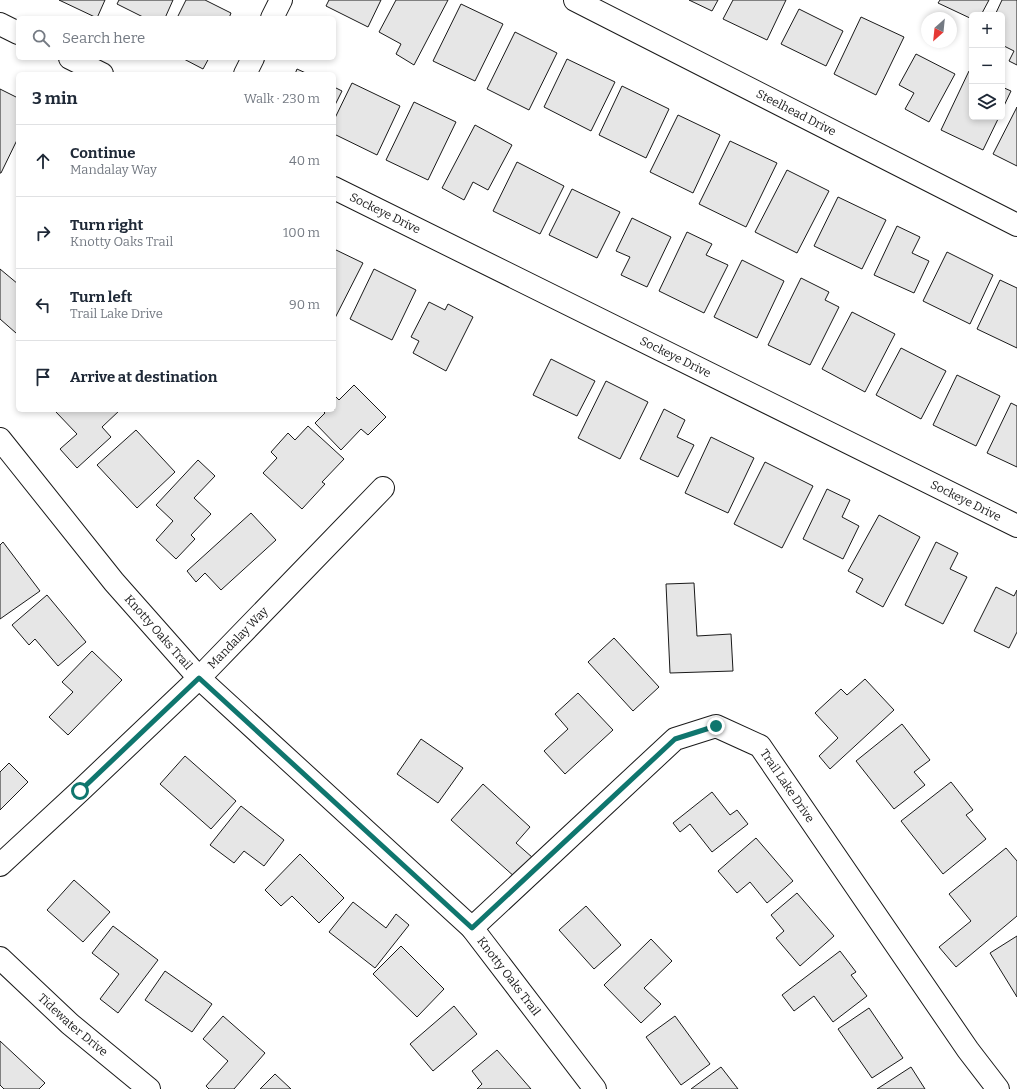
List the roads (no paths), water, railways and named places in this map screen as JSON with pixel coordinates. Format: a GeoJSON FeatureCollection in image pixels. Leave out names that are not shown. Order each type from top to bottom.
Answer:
{"type":"FeatureCollection","features":[{"type":"Feature","properties":{"kind":"street"},"geometry":{"type":"LineString","coordinates":[[273,16],[281,0]]}},
{"type":"Feature","properties":{"kind":"street","name":"Steelhead Drive"},"geometry":{"type":"LineString","coordinates":[[575,0],[1017,225]]}},
{"type":"Feature","properties":{"kind":"street"},"geometry":{"type":"LineString","coordinates":[[0,24],[16,32]]}},
{"type":"Feature","properties":{"kind":"street"},"geometry":{"type":"LineString","coordinates":[[74,60],[98,72]]}},
{"type":"Feature","properties":{"kind":"street"},"geometry":{"type":"LineString","coordinates":[[246,72],[252,60]]}},
{"type":"Feature","properties":{"kind":"street","name":"Sockeye Drive"},"geometry":{"type":"LineString","coordinates":[[336,189],[1017,526]]}},
{"type":"Feature","properties":{"kind":"street","name":"Knotty Oaks Trail"},"geometry":{"type":"LineString","coordinates":[[0,440],[114,582],[199,678],[472,928],[595,1089]]}},
{"type":"Feature","properties":{"kind":"street","name":"Mandalay Way"},"geometry":{"type":"LineString","coordinates":[[0,865],[199,678],[383,488]]}},
{"type":"Feature","properties":{"kind":"street","name":"Trail Lake Drive"},"geometry":{"type":"LineString","coordinates":[[472,928],[675,739],[716,726],[760,746],[968,1050],[998,1089]]}},
{"type":"Feature","properties":{"kind":"street","name":"Tidewater Drive"},"geometry":{"type":"LineString","coordinates":[[0,958],[70,1024],[149,1089]]}}]}
